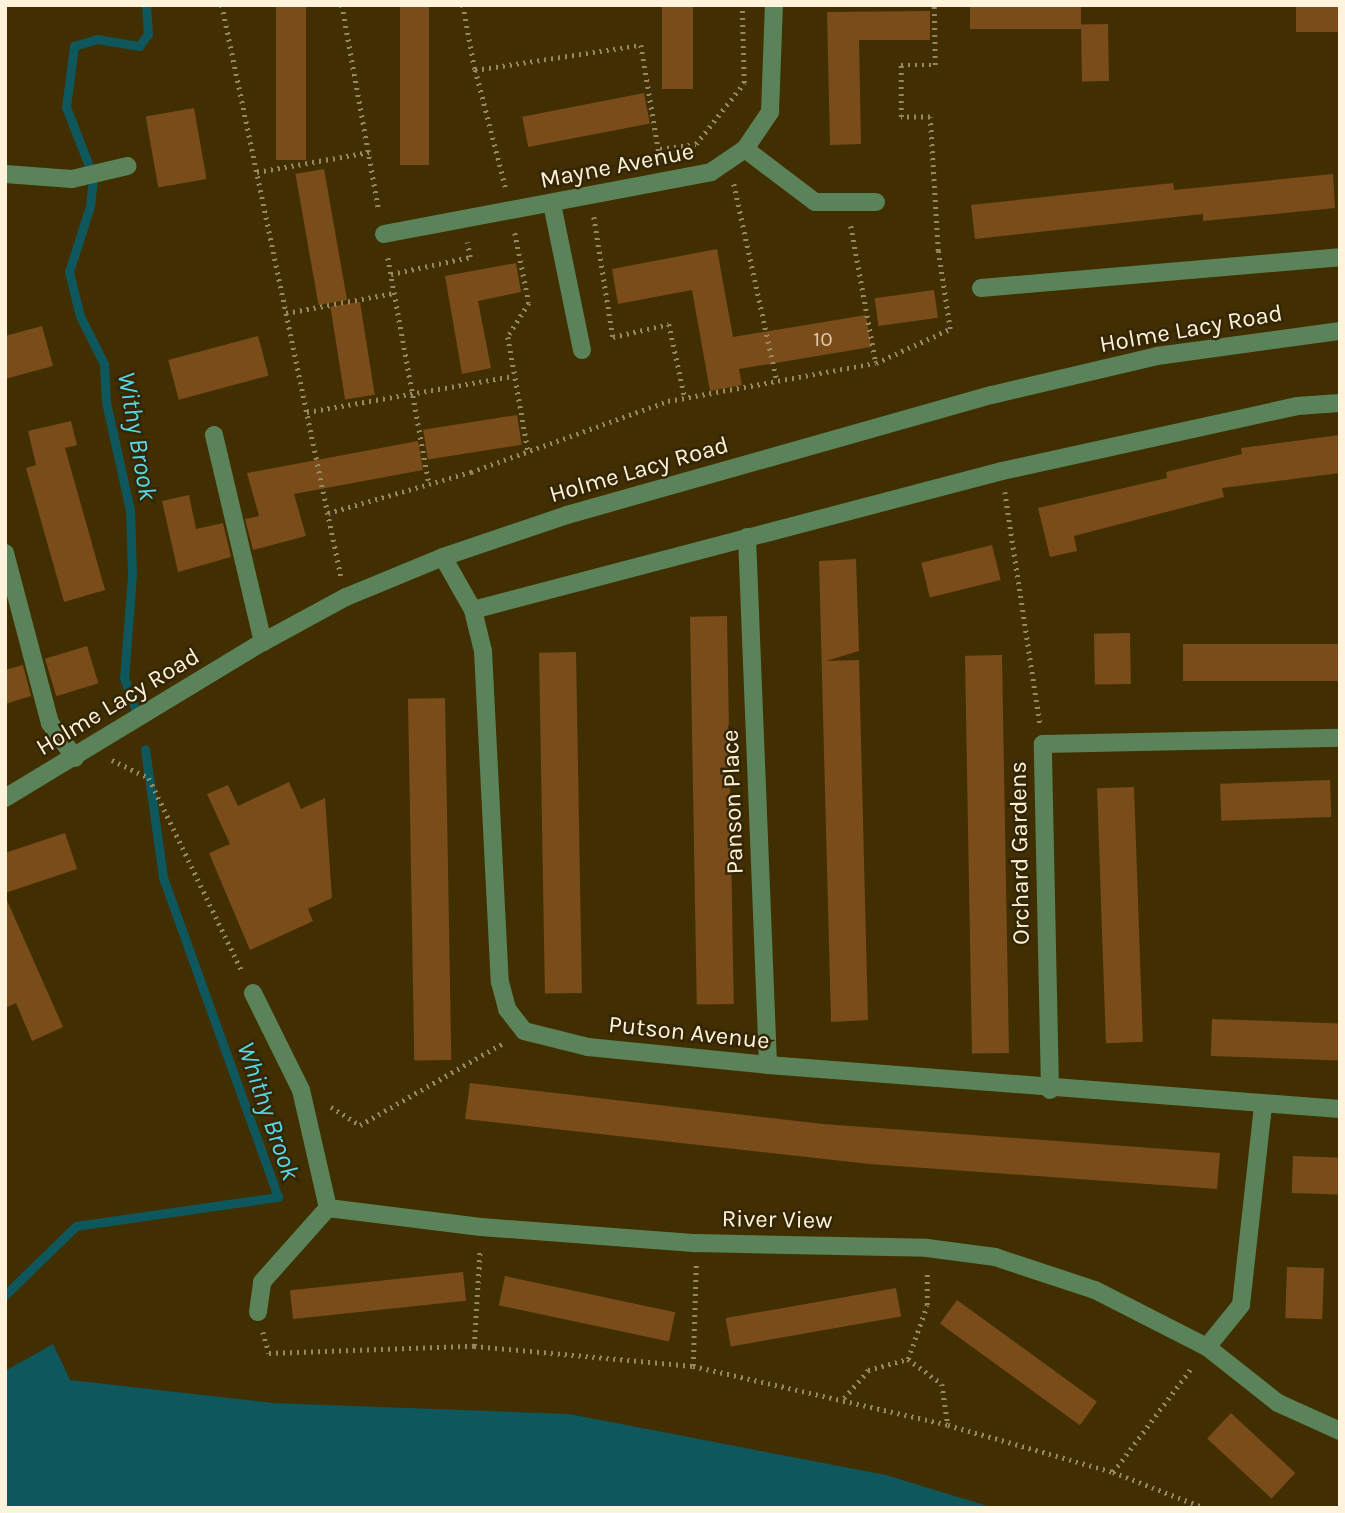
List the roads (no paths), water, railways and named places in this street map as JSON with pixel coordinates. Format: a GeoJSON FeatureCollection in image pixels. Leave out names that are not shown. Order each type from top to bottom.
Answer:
{"type":"FeatureCollection","features":[{"type":"Feature","properties":{"kind":"street","name":"Mayne Avenue"},"geometry":{"type":"LineString","coordinates":[[384,233],[673,184],[711,172],[744,149],[771,112],[774,5]]}},
{"type":"Feature","properties":{"kind":"street"},"geometry":{"type":"LineString","coordinates":[[744,149],[815,202],[876,202]]}},
{"type":"Feature","properties":{"kind":"street"},"geometry":{"type":"LineString","coordinates":[[5,174],[72,179],[128,166]]}},
{"type":"Feature","properties":{"kind":"street"},"geometry":{"type":"LineString","coordinates":[[552,204],[582,350]]}},
{"type":"Feature","properties":{"kind":"street"},"geometry":{"type":"LineString","coordinates":[[981,288],[1340,257]]}},
{"type":"Feature","properties":{"kind":"street","name":"Holme Lacy Road"},"geometry":{"type":"LineString","coordinates":[[5,798],[91,749],[263,642],[346,597],[443,557],[567,515],[992,395],[1157,356],[1340,331]]}},
{"type":"Feature","properties":{"kind":"street"},"geometry":{"type":"LineString","coordinates":[[443,557],[473,610],[1002,471],[1297,405],[1340,403]]}},
{"type":"Feature","properties":{"kind":"street"},"geometry":{"type":"LineString","coordinates":[[214,435],[263,642]]}},
{"type":"Feature","properties":{"kind":"street","name":"Panson Place"},"geometry":{"type":"LineString","coordinates":[[747,537],[768,1065]]}},
{"type":"Feature","properties":{"kind":"street"},"geometry":{"type":"LineString","coordinates":[[5,553],[50,723],[75,758]]}},
{"type":"Feature","properties":{"kind":"street","name":"Putson Avenue"},"geometry":{"type":"LineString","coordinates":[[473,610],[487,688],[500,982],[507,1009],[524,1031],[588,1047],[768,1065],[1263,1107],[1340,1109]]}},
{"type":"Feature","properties":{"kind":"street","name":"Orchard Gardens"},"geometry":{"type":"LineString","coordinates":[[1050,1090],[1043,744],[1340,738]]}},
{"type":"Feature","properties":{"kind":"street"},"geometry":{"type":"LineString","coordinates":[[253,993],[301,1090],[328,1208],[262,1282],[258,1312]]}},
{"type":"Feature","properties":{"kind":"street"},"geometry":{"type":"LineString","coordinates":[[1207,1347],[1241,1305],[1263,1107]]}},
{"type":"Feature","properties":{"kind":"street","name":"River View"},"geometry":{"type":"LineString","coordinates":[[328,1208],[481,1227],[696,1243],[927,1248],[1050,1272],[1207,1347],[1278,1403],[1340,1431]]}},
{"type":"Feature","properties":{"kind":"water"},"geometry":{"type":"Polygon","coordinates":[[[53,1344],[70,1380],[273,1403],[569,1414],[886,1475],[994,1508],[5,1508],[5,1371],[53,1344]]]}},
{"type":"Feature","properties":{"kind":"waterway","name":"Withy Brook"},"geometry":{"type":"LineString","coordinates":[[91,171],[66,107],[74,46],[97,39],[139,46],[148,34],[146,5]]}},
{"type":"Feature","properties":{"kind":"waterway","name":"Withy Brook"},"geometry":{"type":"LineString","coordinates":[[93,178],[90,206],[69,272],[80,316],[104,364],[106,402],[130,510],[132,575],[124,678],[135,709]]}},
{"type":"Feature","properties":{"kind":"waterway","name":"Whithy Brook"},"geometry":{"type":"LineString","coordinates":[[5,1295],[76,1226],[278,1197],[163,877],[145,749]]}}]}
